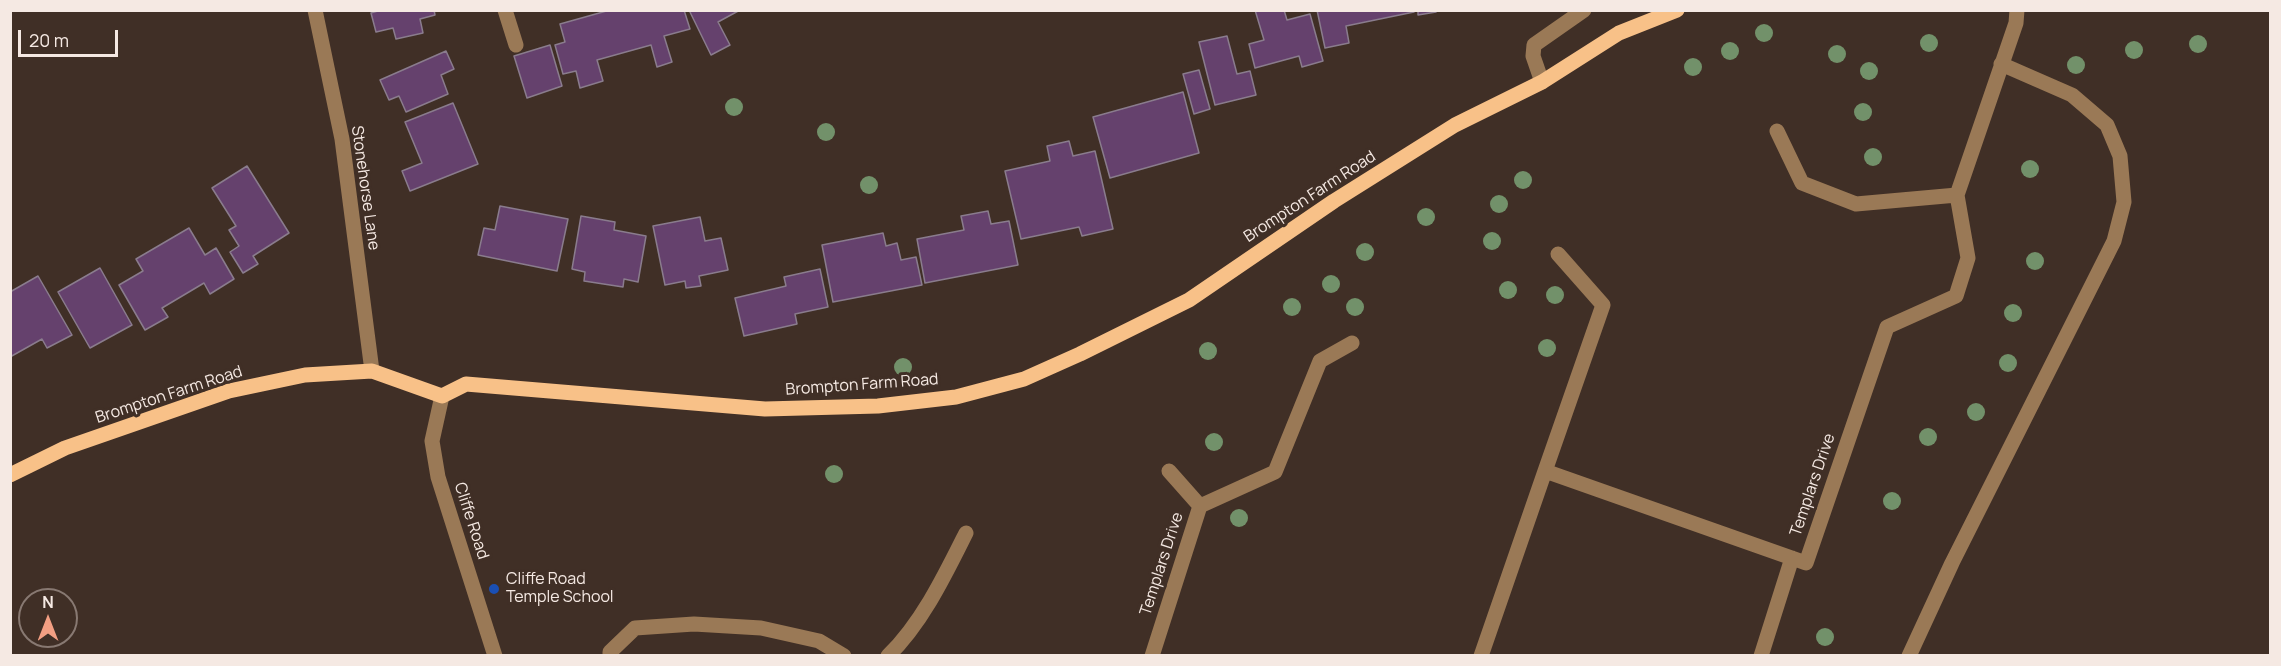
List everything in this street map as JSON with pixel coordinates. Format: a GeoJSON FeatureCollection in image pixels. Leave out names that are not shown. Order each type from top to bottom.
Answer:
{"type":"FeatureCollection","features":[{"type":"Feature","properties":{"kind":"main road","name":"Brompton Farm Road"},"geometry":{"type":"LineString","coordinates":[[10,475],[65,448],[229,391],[305,375],[372,371],[442,396],[466,384],[776,409],[878,406],[956,397],[1024,379],[1189,300],[1334,201],[1455,125],[1542,82],[1618,33],[1677,10]]}},
{"type":"Feature","properties":{"kind":"street","name":"Stonehorse Lane"},"geometry":{"type":"LineString","coordinates":[[315,10],[342,139],[372,371]]}},
{"type":"Feature","properties":{"kind":"street"},"geometry":{"type":"LineString","coordinates":[[506,10],[516,45]]}},
{"type":"Feature","properties":{"kind":"street"},"geometry":{"type":"LineString","coordinates":[[1542,82],[1533,56],[1534,45],[1584,10]]}},
{"type":"Feature","properties":{"kind":"street","name":"Templars Drive"},"geometry":{"type":"LineString","coordinates":[[1545,471],[1806,563],[1887,327],[1956,296],[1968,258],[1957,195],[2016,23],[2017,10]]}},
{"type":"Feature","properties":{"kind":"street"},"geometry":{"type":"LineString","coordinates":[[1909,656],[1952,563],[2114,241],[2124,202],[2120,156],[2108,125],[2072,95],[2001,64]]}},
{"type":"Feature","properties":{"kind":"street"},"geometry":{"type":"LineString","coordinates":[[1777,131],[1802,183],[1856,204],[1957,195]]}},
{"type":"Feature","properties":{"kind":"street"},"geometry":{"type":"LineString","coordinates":[[1481,656],[1603,305],[1558,254]]}},
{"type":"Feature","properties":{"kind":"street","name":"Templars Drive"},"geometry":{"type":"LineString","coordinates":[[1152,656],[1200,506],[1275,472],[1320,361],[1352,343]]}},
{"type":"Feature","properties":{"kind":"street","name":"Cliffe Road"},"geometry":{"type":"LineString","coordinates":[[442,396],[432,441],[438,477],[495,656]]}},
{"type":"Feature","properties":{"kind":"street"},"geometry":{"type":"LineString","coordinates":[[1169,471],[1200,506]]}},
{"type":"Feature","properties":{"kind":"street"},"geometry":{"type":"LineString","coordinates":[[888,656],[900,644],[946,573],[966,534]]}},
{"type":"Feature","properties":{"kind":"street"},"geometry":{"type":"LineString","coordinates":[[1761,656],[1792,558]]}},
{"type":"Feature","properties":{"kind":"street"},"geometry":{"type":"LineString","coordinates":[[610,656],[610,652],[635,628],[694,624],[760,628],[819,640],[844,656]]}},
{"type":"Feature","properties":{"kind":"building"},"geometry":{"type":"Polygon","coordinates":[[[381,10],[434,10],[435,15],[420,19],[423,33],[396,39],[393,28],[376,32],[371,13],[381,10]]]}},
{"type":"Feature","properties":{"kind":"building"},"geometry":{"type":"Polygon","coordinates":[[[610,10],[684,10],[690,29],[664,36],[672,62],[657,67],[651,45],[597,60],[603,81],[580,88],[576,71],[563,74],[555,45],[565,42],[560,24],[610,10]]]}},
{"type":"Feature","properties":{"kind":"building"},"geometry":{"type":"Polygon","coordinates":[[[689,10],[740,10],[718,22],[730,45],[711,55],[689,10]]]}},
{"type":"Feature","properties":{"kind":"building"},"geometry":{"type":"Polygon","coordinates":[[[1255,10],[1284,10],[1287,20],[1310,14],[1323,61],[1302,67],[1299,56],[1255,68],[1249,44],[1264,40],[1255,10]]]}},
{"type":"Feature","properties":{"kind":"building"},"geometry":{"type":"Polygon","coordinates":[[[1317,10],[1413,10],[1414,12],[1346,26],[1349,43],[1325,48],[1317,10]]]}},
{"type":"Feature","properties":{"kind":"building"},"geometry":{"type":"Polygon","coordinates":[[[1418,10],[1435,10],[1436,12],[1418,15],[1418,10]]]}},
{"type":"Feature","properties":{"kind":"building"},"geometry":{"type":"Polygon","coordinates":[[[1227,36],[1237,74],[1250,71],[1256,95],[1215,105],[1199,42],[1227,36]]]}},
{"type":"Feature","properties":{"kind":"building"},"geometry":{"type":"Polygon","coordinates":[[[550,45],[562,86],[527,98],[514,56],[550,45]]]}},
{"type":"Feature","properties":{"kind":"building"},"geometry":{"type":"Polygon","coordinates":[[[446,51],[454,69],[441,75],[448,94],[406,112],[399,96],[389,100],[380,80],[446,51]]]}},
{"type":"Feature","properties":{"kind":"building"},"geometry":{"type":"Polygon","coordinates":[[[1199,70],[1210,109],[1194,114],[1183,74],[1199,70]]]}},
{"type":"Feature","properties":{"kind":"building"},"geometry":{"type":"Polygon","coordinates":[[[1183,92],[1199,153],[1110,178],[1093,117],[1183,92]]]}},
{"type":"Feature","properties":{"kind":"building"},"geometry":{"type":"Polygon","coordinates":[[[453,103],[478,164],[410,191],[402,171],[422,163],[405,122],[453,103]]]}},
{"type":"Feature","properties":{"kind":"building"},"geometry":{"type":"Polygon","coordinates":[[[1069,141],[1073,156],[1095,151],[1113,229],[1082,236],[1079,227],[1021,239],[1005,171],[1050,161],[1047,146],[1069,141]]]}},
{"type":"Feature","properties":{"kind":"building"},"geometry":{"type":"Polygon","coordinates":[[[247,166],[289,233],[253,256],[258,264],[243,273],[230,252],[239,246],[229,230],[236,226],[212,188],[247,166]]]}},
{"type":"Feature","properties":{"kind":"building"},"geometry":{"type":"Polygon","coordinates":[[[500,206],[568,219],[557,271],[478,255],[484,228],[495,230],[500,206]]]}},
{"type":"Feature","properties":{"kind":"building"},"geometry":{"type":"Polygon","coordinates":[[[988,211],[991,224],[1009,221],[1018,265],[925,283],[917,239],[964,230],[961,216],[988,211]]]}},
{"type":"Feature","properties":{"kind":"building"},"geometry":{"type":"Polygon","coordinates":[[[581,216],[615,222],[614,230],[646,236],[638,282],[624,279],[623,287],[584,281],[585,272],[572,269],[581,216]]]}},
{"type":"Feature","properties":{"kind":"building"},"geometry":{"type":"Polygon","coordinates":[[[700,217],[705,241],[721,238],[728,270],[699,276],[701,286],[686,288],[685,281],[665,285],[653,226],[700,217]]]}},
{"type":"Feature","properties":{"kind":"building"},"geometry":{"type":"Polygon","coordinates":[[[189,228],[205,255],[216,248],[234,279],[210,294],[204,283],[162,308],[168,317],[145,330],[119,285],[143,271],[136,259],[189,228]]]}},
{"type":"Feature","properties":{"kind":"building"},"geometry":{"type":"Polygon","coordinates":[[[883,233],[886,246],[897,243],[901,260],[916,257],[922,285],[833,302],[822,245],[883,233]]]}},
{"type":"Feature","properties":{"kind":"building"},"geometry":{"type":"Polygon","coordinates":[[[100,268],[132,325],[90,348],[58,292],[100,268]]]}},
{"type":"Feature","properties":{"kind":"building"},"geometry":{"type":"Polygon","coordinates":[[[820,269],[828,307],[795,314],[797,324],[744,336],[735,298],[786,286],[784,277],[820,269]]]}},
{"type":"Feature","properties":{"kind":"building"},"geometry":{"type":"Polygon","coordinates":[[[38,276],[72,335],[47,348],[42,339],[10,357],[10,292],[38,276]]]}},
{"type":"Feature","properties":{"kind":"place","name":"Cliffe Road Temple School"},"geometry":{"type":"Point","coordinates":[494,589]}}]}
